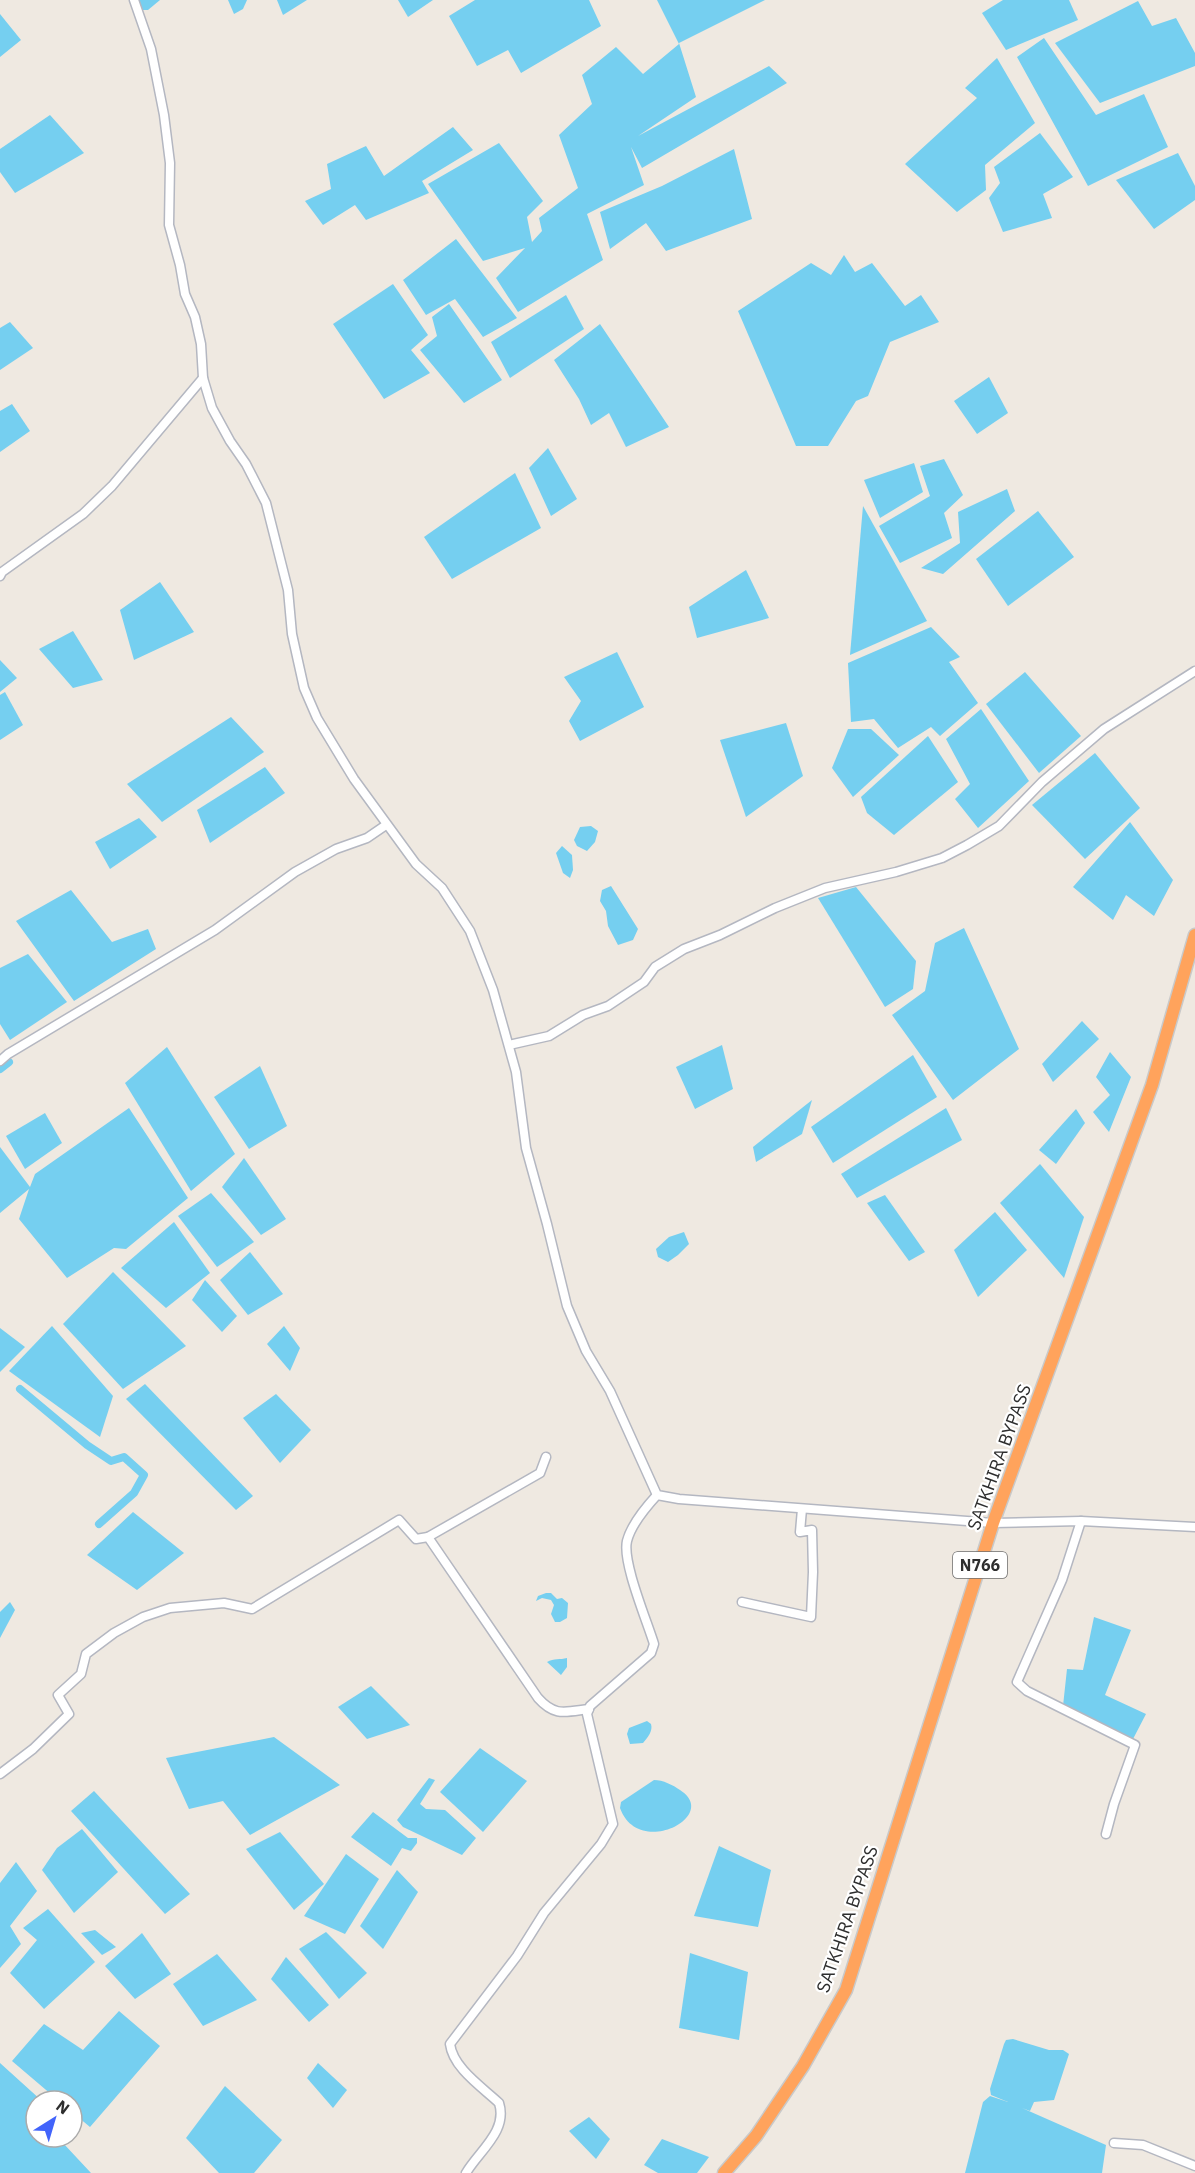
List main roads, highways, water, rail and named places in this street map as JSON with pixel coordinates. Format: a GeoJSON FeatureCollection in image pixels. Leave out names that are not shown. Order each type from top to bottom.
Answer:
{"type":"FeatureCollection","features":[{"type":"Feature","properties":{"kind":"highway","name":"SATKHIRA BYPASS"},"geometry":{"type":"LineString","coordinates":[[724,2173],[756,2136],[791,2083],[846,1990],[993,1523],[1152,1085],[1195,935]]}},
{"type":"Feature","properties":{"kind":"water"},"geometry":{"type":"Polygon","coordinates":[[[138,0],[160,0],[148,10],[142,10],[138,0]]]}},
{"type":"Feature","properties":{"kind":"water"},"geometry":{"type":"Polygon","coordinates":[[[228,0],[247,0],[243,9],[234,14],[228,0]]]}},
{"type":"Feature","properties":{"kind":"water"},"geometry":{"type":"Polygon","coordinates":[[[277,0],[307,0],[283,15],[277,0]]]}},
{"type":"Feature","properties":{"kind":"water"},"geometry":{"type":"Polygon","coordinates":[[[398,0],[433,0],[408,17],[398,0]]]}},
{"type":"Feature","properties":{"kind":"water"},"geometry":{"type":"Polygon","coordinates":[[[475,0],[589,0],[601,26],[521,73],[508,50],[477,66],[449,16],[475,0]]]}},
{"type":"Feature","properties":{"kind":"water"},"geometry":{"type":"Polygon","coordinates":[[[657,0],[765,0],[679,43],[696,97],[638,136],[769,66],[787,83],[642,168],[631,147],[644,185],[587,214],[603,260],[518,312],[496,278],[525,248],[483,261],[428,184],[499,143],[543,201],[527,217],[532,242],[542,231],[539,218],[578,188],[559,135],[592,104],[582,75],[616,47],[643,74],[679,44],[657,0]]]}},
{"type":"Feature","properties":{"kind":"water"},"geometry":{"type":"Polygon","coordinates":[[[1003,0],[1069,0],[1078,20],[1006,50],[982,13],[1003,0]]]}},
{"type":"Feature","properties":{"kind":"water"},"geometry":{"type":"Polygon","coordinates":[[[1138,1],[1152,26],[1176,18],[1195,53],[1195,66],[1100,103],[1055,43],[1138,1]]]}},
{"type":"Feature","properties":{"kind":"water"},"geometry":{"type":"Polygon","coordinates":[[[0,14],[21,40],[0,57],[0,14]]]}},
{"type":"Feature","properties":{"kind":"water"},"geometry":{"type":"Polygon","coordinates":[[[1044,38],[1096,115],[1144,94],[1168,147],[1088,186],[1017,57],[1044,38]]]}},
{"type":"Feature","properties":{"kind":"water"},"geometry":{"type":"Polygon","coordinates":[[[997,58],[1035,123],[985,165],[986,190],[957,212],[905,164],[977,98],[965,88],[997,58]]]}},
{"type":"Feature","properties":{"kind":"water"},"geometry":{"type":"Polygon","coordinates":[[[50,115],[84,153],[15,193],[0,172],[0,149],[50,115]]]}},
{"type":"Feature","properties":{"kind":"water"},"geometry":{"type":"Polygon","coordinates":[[[453,127],[473,150],[422,181],[429,193],[366,220],[355,205],[323,225],[305,201],[331,189],[327,164],[366,146],[384,176],[453,127]]]}},
{"type":"Feature","properties":{"kind":"water"},"geometry":{"type":"Polygon","coordinates":[[[1040,133],[1073,177],[1043,194],[1052,218],[1003,232],[989,198],[1000,183],[994,167],[1040,133]]]}},
{"type":"Feature","properties":{"kind":"water"},"geometry":{"type":"Polygon","coordinates":[[[734,149],[752,219],[666,251],[646,223],[610,249],[600,212],[662,186],[734,149]]]}},
{"type":"Feature","properties":{"kind":"water"},"geometry":{"type":"Polygon","coordinates":[[[1178,153],[1195,186],[1195,200],[1154,229],[1116,180],[1178,153]]]}},
{"type":"Feature","properties":{"kind":"water"},"geometry":{"type":"Polygon","coordinates":[[[456,239],[517,318],[483,337],[455,299],[426,315],[403,280],[456,239]]]}},
{"type":"Feature","properties":{"kind":"water"},"geometry":{"type":"Polygon","coordinates":[[[844,255],[855,272],[872,263],[905,306],[921,295],[939,322],[890,342],[868,396],[856,401],[828,446],[796,446],[738,311],[811,263],[831,275],[844,255]]]}},
{"type":"Feature","properties":{"kind":"water"},"geometry":{"type":"Polygon","coordinates":[[[393,284],[428,335],[411,350],[430,373],[384,399],[333,324],[393,284]]]}},
{"type":"Feature","properties":{"kind":"water"},"geometry":{"type":"Polygon","coordinates":[[[566,295],[584,329],[510,378],[491,342],[566,295]]]}},
{"type":"Feature","properties":{"kind":"water"},"geometry":{"type":"Polygon","coordinates":[[[449,304],[502,380],[464,403],[420,350],[437,336],[432,317],[449,304]]]}},
{"type":"Feature","properties":{"kind":"water"},"geometry":{"type":"Polygon","coordinates":[[[10,322],[33,348],[0,370],[0,328],[10,322]]]}},
{"type":"Feature","properties":{"kind":"water"},"geometry":{"type":"Polygon","coordinates":[[[600,324],[669,427],[626,447],[609,413],[591,425],[579,399],[554,360],[600,324]]]}},
{"type":"Feature","properties":{"kind":"water"},"geometry":{"type":"Polygon","coordinates":[[[989,377],[1008,413],[977,434],[954,401],[989,377]]]}},
{"type":"Feature","properties":{"kind":"water"},"geometry":{"type":"Polygon","coordinates":[[[12,404],[30,431],[0,452],[0,411],[12,404]]]}},
{"type":"Feature","properties":{"kind":"water"},"geometry":{"type":"Polygon","coordinates":[[[548,448],[577,499],[551,516],[529,468],[548,448]]]}},
{"type":"Feature","properties":{"kind":"water"},"geometry":{"type":"Polygon","coordinates":[[[944,459],[963,495],[944,513],[952,538],[900,563],[879,526],[930,496],[920,466],[944,459]]]}},
{"type":"Feature","properties":{"kind":"water"},"geometry":{"type":"Polygon","coordinates":[[[914,463],[923,492],[880,518],[864,480],[914,463]]]}},
{"type":"Feature","properties":{"kind":"water"},"geometry":{"type":"Polygon","coordinates":[[[515,473],[541,528],[452,579],[424,537],[515,473]]]}},
{"type":"Feature","properties":{"kind":"water"},"geometry":{"type":"Polygon","coordinates":[[[1007,489],[1015,511],[943,574],[921,568],[960,543],[958,512],[1007,489]]]}},
{"type":"Feature","properties":{"kind":"water"},"geometry":{"type":"Polygon","coordinates":[[[863,506],[927,621],[850,655],[863,506]]]}},
{"type":"Feature","properties":{"kind":"water"},"geometry":{"type":"Polygon","coordinates":[[[1038,511],[1074,557],[1008,606],[976,559],[1038,511]]]}},
{"type":"Feature","properties":{"kind":"water"},"geometry":{"type":"Polygon","coordinates":[[[746,570],[769,618],[697,638],[689,607],[746,570]]]}},
{"type":"Feature","properties":{"kind":"water"},"geometry":{"type":"Polygon","coordinates":[[[160,582],[194,632],[134,660],[120,610],[160,582]]]}},
{"type":"Feature","properties":{"kind":"water"},"geometry":{"type":"Polygon","coordinates":[[[931,627],[960,657],[949,662],[978,703],[940,736],[931,727],[898,748],[874,719],[851,722],[848,663],[931,627]]]}},
{"type":"Feature","properties":{"kind":"water"},"geometry":{"type":"Polygon","coordinates":[[[73,631],[103,680],[73,688],[39,649],[73,631]]]}},
{"type":"Feature","properties":{"kind":"water"},"geometry":{"type":"Polygon","coordinates":[[[617,652],[644,707],[580,741],[569,721],[581,701],[564,677],[617,652]]]}},
{"type":"Feature","properties":{"kind":"water"},"geometry":{"type":"Polygon","coordinates":[[[0,660],[17,678],[0,692],[0,660]]]}},
{"type":"Feature","properties":{"kind":"water"},"geometry":{"type":"Polygon","coordinates":[[[1025,672],[1081,736],[1039,773],[986,704],[1025,672]]]}},
{"type":"Feature","properties":{"kind":"water"},"geometry":{"type":"Polygon","coordinates":[[[5,692],[23,725],[0,740],[0,695],[5,692]]]}},
{"type":"Feature","properties":{"kind":"water"},"geometry":{"type":"Polygon","coordinates":[[[981,709],[1029,781],[978,828],[955,799],[970,784],[946,739],[981,709]]]}},
{"type":"Feature","properties":{"kind":"water"},"geometry":{"type":"Polygon","coordinates":[[[231,717],[264,752],[162,822],[127,784],[231,717]]]}},
{"type":"Feature","properties":{"kind":"water"},"geometry":{"type":"Polygon","coordinates":[[[786,723],[803,776],[746,817],[720,740],[786,723]]]}},
{"type":"Feature","properties":{"kind":"water"},"geometry":{"type":"Polygon","coordinates":[[[848,729],[871,729],[899,755],[853,797],[832,768],[848,729]]]}},
{"type":"Feature","properties":{"kind":"water"},"geometry":{"type":"Polygon","coordinates":[[[928,736],[958,782],[894,835],[867,813],[861,797],[928,736]]]}},
{"type":"Feature","properties":{"kind":"water"},"geometry":{"type":"Polygon","coordinates":[[[1095,753],[1140,808],[1085,859],[1032,805],[1095,753]]]}},
{"type":"Feature","properties":{"kind":"water"},"geometry":{"type":"Polygon","coordinates":[[[265,767],[285,793],[210,843],[197,810],[265,767]]]}},
{"type":"Feature","properties":{"kind":"water"},"geometry":{"type":"Polygon","coordinates":[[[139,818],[157,837],[110,869],[95,842],[139,818]]]}},
{"type":"Feature","properties":{"kind":"water"},"geometry":{"type":"Polygon","coordinates":[[[1130,822],[1173,880],[1154,916],[1126,895],[1113,920],[1073,887],[1130,822]]]}},
{"type":"Feature","properties":{"kind":"water"},"geometry":{"type":"Polygon","coordinates":[[[591,826],[598,831],[595,842],[587,851],[577,846],[574,840],[580,827],[591,826]]]}},
{"type":"Feature","properties":{"kind":"water"},"geometry":{"type":"Polygon","coordinates":[[[562,846],[572,855],[573,870],[570,878],[563,873],[556,853],[562,846]]]}},
{"type":"Feature","properties":{"kind":"water"},"geometry":{"type":"Polygon","coordinates":[[[611,886],[638,929],[633,940],[618,945],[608,926],[606,911],[600,901],[602,890],[611,886]]]}},
{"type":"Feature","properties":{"kind":"water"},"geometry":{"type":"Polygon","coordinates":[[[856,887],[916,961],[913,989],[885,1007],[818,898],[856,887]]]}},
{"type":"Feature","properties":{"kind":"water"},"geometry":{"type":"Polygon","coordinates":[[[71,890],[112,942],[148,929],[156,949],[74,1001],[16,921],[71,890]]]}},
{"type":"Feature","properties":{"kind":"water"},"geometry":{"type":"Polygon","coordinates":[[[964,928],[1019,1049],[953,1100],[892,1015],[925,991],[935,943],[964,928]]]}},
{"type":"Feature","properties":{"kind":"water"},"geometry":{"type":"Polygon","coordinates":[[[28,954],[67,1002],[10,1040],[0,1024],[0,968],[28,954]]]}},
{"type":"Feature","properties":{"kind":"water"},"geometry":{"type":"Polygon","coordinates":[[[1082,1021],[1099,1039],[1053,1082],[1042,1064],[1082,1021]]]}},
{"type":"Feature","properties":{"kind":"water"},"geometry":{"type":"Polygon","coordinates":[[[722,1045],[733,1089],[695,1109],[676,1067],[722,1045]]]}},
{"type":"Feature","properties":{"kind":"water"},"geometry":{"type":"Polygon","coordinates":[[[167,1047],[235,1154],[191,1191],[125,1083],[167,1047]]]}},
{"type":"Feature","properties":{"kind":"water"},"geometry":{"type":"Polygon","coordinates":[[[1110,1052],[1131,1077],[1109,1132],[1093,1112],[1110,1095],[1096,1077],[1110,1052]]]}},
{"type":"Feature","properties":{"kind":"water"},"geometry":{"type":"Polygon","coordinates":[[[913,1055],[937,1097],[833,1163],[811,1127],[913,1055]]]}},
{"type":"Feature","properties":{"kind":"water"},"geometry":{"type":"Polygon","coordinates":[[[260,1066],[287,1126],[249,1149],[214,1097],[260,1066]]]}},
{"type":"Feature","properties":{"kind":"water"},"geometry":{"type":"Polygon","coordinates":[[[812,1100],[802,1134],[756,1162],[753,1147],[812,1100]]]}},
{"type":"Feature","properties":{"kind":"water"},"geometry":{"type":"Polygon","coordinates":[[[129,1108],[188,1198],[126,1249],[114,1248],[67,1278],[19,1219],[29,1189],[0,1213],[0,1147],[30,1187],[35,1174],[129,1108]]]}},
{"type":"Feature","properties":{"kind":"water"},"geometry":{"type":"Polygon","coordinates":[[[946,1108],[962,1140],[857,1198],[841,1174],[946,1108]]]}},
{"type":"Feature","properties":{"kind":"water"},"geometry":{"type":"Polygon","coordinates":[[[1076,1109],[1085,1123],[1056,1164],[1039,1150],[1076,1109]]]}},
{"type":"Feature","properties":{"kind":"water"},"geometry":{"type":"Polygon","coordinates":[[[45,1113],[62,1143],[25,1169],[6,1136],[45,1113]]]}},
{"type":"Feature","properties":{"kind":"water"},"geometry":{"type":"Polygon","coordinates":[[[244,1158],[286,1219],[261,1235],[222,1187],[244,1158]]]}},
{"type":"Feature","properties":{"kind":"water"},"geometry":{"type":"Polygon","coordinates":[[[1040,1164],[1084,1217],[1064,1278],[1000,1203],[1040,1164]]]}},
{"type":"Feature","properties":{"kind":"water"},"geometry":{"type":"Polygon","coordinates":[[[211,1193],[254,1242],[217,1267],[178,1216],[211,1193]]]}},
{"type":"Feature","properties":{"kind":"water"},"geometry":{"type":"Polygon","coordinates":[[[885,1195],[925,1252],[909,1261],[867,1203],[885,1195]]]}},
{"type":"Feature","properties":{"kind":"water"},"geometry":{"type":"Polygon","coordinates":[[[995,1212],[1027,1250],[978,1297],[954,1250],[995,1212]]]}},
{"type":"Feature","properties":{"kind":"water"},"geometry":{"type":"Polygon","coordinates":[[[174,1222],[210,1273],[166,1308],[121,1268],[174,1222]]]}},
{"type":"Feature","properties":{"kind":"water"},"geometry":{"type":"Polygon","coordinates":[[[684,1232],[689,1244],[678,1255],[668,1262],[658,1257],[656,1249],[669,1237],[684,1232]]]}},
{"type":"Feature","properties":{"kind":"water"},"geometry":{"type":"Polygon","coordinates":[[[250,1252],[283,1294],[248,1315],[220,1280],[250,1252]]]}},
{"type":"Feature","properties":{"kind":"water"},"geometry":{"type":"Polygon","coordinates":[[[113,1272],[186,1346],[123,1389],[63,1324],[113,1272]]]}},
{"type":"Feature","properties":{"kind":"water"},"geometry":{"type":"Polygon","coordinates":[[[205,1280],[237,1316],[222,1332],[192,1300],[205,1280]]]}},
{"type":"Feature","properties":{"kind":"water"},"geometry":{"type":"Polygon","coordinates":[[[52,1326],[113,1396],[100,1437],[9,1371],[52,1326]]]}},
{"type":"Feature","properties":{"kind":"water"},"geometry":{"type":"Polygon","coordinates":[[[284,1326],[300,1348],[290,1371],[267,1344],[284,1326]]]}},
{"type":"Feature","properties":{"kind":"water"},"geometry":{"type":"Polygon","coordinates":[[[0,1328],[25,1347],[0,1372],[0,1328]]]}},
{"type":"Feature","properties":{"kind":"water"},"geometry":{"type":"Polygon","coordinates":[[[145,1384],[253,1496],[236,1510],[126,1399],[145,1384]]]}},
{"type":"Feature","properties":{"kind":"water"},"geometry":{"type":"Polygon","coordinates":[[[276,1394],[311,1430],[280,1463],[243,1418],[276,1394]]]}},
{"type":"Feature","properties":{"kind":"water"},"geometry":{"type":"Polygon","coordinates":[[[133,1512],[184,1553],[137,1590],[87,1555],[133,1512]]]}},
{"type":"Feature","properties":{"kind":"water"},"geometry":{"type":"Polygon","coordinates":[[[551,1593],[557,1599],[562,1598],[568,1603],[567,1618],[555,1622],[551,1614],[554,1605],[551,1600],[542,1598],[536,1601],[538,1596],[551,1593]]]}},
{"type":"Feature","properties":{"kind":"water"},"geometry":{"type":"Polygon","coordinates":[[[10,1602],[15,1610],[0,1638],[0,1612],[10,1602]]]}},
{"type":"Feature","properties":{"kind":"water"},"geometry":{"type":"Polygon","coordinates":[[[1094,1617],[1131,1630],[1105,1695],[1146,1714],[1133,1739],[1063,1706],[1067,1669],[1083,1670],[1094,1617]]]}},
{"type":"Feature","properties":{"kind":"water"},"geometry":{"type":"Polygon","coordinates":[[[567,1658],[567,1667],[561,1675],[547,1662],[552,1660],[567,1658]]]}},
{"type":"Feature","properties":{"kind":"water"},"geometry":{"type":"Polygon","coordinates":[[[371,1686],[410,1725],[367,1739],[338,1707],[371,1686]]]}},
{"type":"Feature","properties":{"kind":"water"},"geometry":{"type":"Polygon","coordinates":[[[647,1721],[651,1724],[651,1732],[647,1738],[643,1743],[630,1744],[627,1734],[629,1728],[647,1721]]]}},
{"type":"Feature","properties":{"kind":"water"},"geometry":{"type":"Polygon","coordinates":[[[274,1737],[340,1785],[250,1835],[223,1801],[189,1809],[166,1758],[274,1737]]]}},
{"type":"Feature","properties":{"kind":"water"},"geometry":{"type":"Polygon","coordinates":[[[480,1748],[527,1781],[483,1832],[440,1792],[480,1748]]]}},
{"type":"Feature","properties":{"kind":"water"},"geometry":{"type":"Polygon","coordinates":[[[429,1778],[435,1780],[420,1804],[426,1809],[445,1810],[476,1838],[462,1855],[403,1827],[397,1820],[429,1778]]]}},
{"type":"Feature","properties":{"kind":"water"},"geometry":{"type":"Polygon","coordinates":[[[654,1780],[674,1786],[690,1800],[690,1811],[684,1821],[658,1832],[643,1830],[629,1823],[620,1808],[621,1802],[654,1780]]]}},
{"type":"Feature","properties":{"kind":"water"},"geometry":{"type":"Polygon","coordinates":[[[94,1791],[190,1894],[165,1914],[71,1811],[94,1791]]]}},
{"type":"Feature","properties":{"kind":"water"},"geometry":{"type":"Polygon","coordinates":[[[373,1812],[408,1838],[417,1838],[417,1843],[411,1851],[402,1848],[391,1866],[351,1837],[373,1812]]]}},
{"type":"Feature","properties":{"kind":"water"},"geometry":{"type":"Polygon","coordinates":[[[82,1829],[118,1872],[74,1913],[42,1870],[57,1848],[82,1829]]]}},
{"type":"Feature","properties":{"kind":"water"},"geometry":{"type":"Polygon","coordinates":[[[280,1832],[324,1884],[294,1910],[246,1849],[280,1832]]]}},
{"type":"Feature","properties":{"kind":"water"},"geometry":{"type":"Polygon","coordinates":[[[719,1846],[771,1870],[758,1927],[694,1916],[719,1846]]]}},
{"type":"Feature","properties":{"kind":"water"},"geometry":{"type":"Polygon","coordinates":[[[346,1854],[379,1879],[345,1934],[304,1916],[346,1854]]]}},
{"type":"Feature","properties":{"kind":"water"},"geometry":{"type":"Polygon","coordinates":[[[16,1862],[37,1891],[10,1926],[21,1944],[0,1968],[0,1883],[16,1862]]]}},
{"type":"Feature","properties":{"kind":"water"},"geometry":{"type":"Polygon","coordinates":[[[397,1870],[418,1892],[383,1949],[360,1926],[397,1870]]]}},
{"type":"Feature","properties":{"kind":"water"},"geometry":{"type":"Polygon","coordinates":[[[48,1909],[95,1962],[44,2009],[10,1973],[37,1940],[23,1928],[48,1909]]]}},
{"type":"Feature","properties":{"kind":"water"},"geometry":{"type":"Polygon","coordinates":[[[95,1930],[116,1947],[102,1955],[81,1933],[95,1930]]]}},
{"type":"Feature","properties":{"kind":"water"},"geometry":{"type":"Polygon","coordinates":[[[326,1932],[367,1973],[339,1999],[299,1949],[326,1932]]]}},
{"type":"Feature","properties":{"kind":"water"},"geometry":{"type":"Polygon","coordinates":[[[142,1933],[171,1974],[135,1999],[105,1966],[142,1933]]]}},
{"type":"Feature","properties":{"kind":"water"},"geometry":{"type":"Polygon","coordinates":[[[690,1953],[748,1972],[739,2040],[679,2028],[690,1953]]]}},
{"type":"Feature","properties":{"kind":"water"},"geometry":{"type":"Polygon","coordinates":[[[217,1954],[257,2000],[203,2026],[173,1984],[217,1954]]]}},
{"type":"Feature","properties":{"kind":"water"},"geometry":{"type":"Polygon","coordinates":[[[286,1957],[329,2005],[309,2022],[271,1979],[286,1957]]]}},
{"type":"Feature","properties":{"kind":"water"},"geometry":{"type":"Polygon","coordinates":[[[119,2011],[160,2046],[90,2127],[84,2122],[84,2089],[45,2089],[12,2061],[44,2024],[83,2050],[119,2011]]]}},
{"type":"Feature","properties":{"kind":"water"},"geometry":{"type":"Polygon","coordinates":[[[1013,2039],[1049,2050],[1063,2050],[1069,2054],[1054,2100],[1034,2102],[1030,2111],[1022,2108],[1106,2145],[1102,2173],[965,2173],[983,2102],[990,2096],[1008,2102],[991,2095],[990,2089],[1004,2044],[1006,2040],[1013,2039]]]}},
{"type":"Feature","properties":{"kind":"water"},"geometry":{"type":"Polygon","coordinates":[[[0,2063],[29,2089],[24,2089],[24,2149],[69,2149],[91,2173],[0,2173],[0,2063]]]}},
{"type":"Feature","properties":{"kind":"water"},"geometry":{"type":"Polygon","coordinates":[[[318,2063],[347,2090],[333,2108],[307,2078],[318,2063]]]}},
{"type":"Feature","properties":{"kind":"water"},"geometry":{"type":"Polygon","coordinates":[[[225,2086],[282,2140],[254,2173],[219,2173],[186,2138],[225,2086]]]}},
{"type":"Feature","properties":{"kind":"water"},"geometry":{"type":"Polygon","coordinates":[[[589,2117],[610,2139],[596,2159],[569,2131],[589,2117]]]}},
{"type":"Feature","properties":{"kind":"water"},"geometry":{"type":"Polygon","coordinates":[[[662,2139],[709,2157],[697,2173],[658,2173],[644,2165],[662,2139]]]}},
{"type":"Feature","properties":{"kind":"waterway"},"geometry":{"type":"LineString","coordinates":[[0,1069],[9,1062]]}},
{"type":"Feature","properties":{"kind":"waterway"},"geometry":{"type":"LineString","coordinates":[[20,1389],[87,1445],[111,1461],[124,1457],[144,1475],[134,1493],[99,1524]]}}]}
